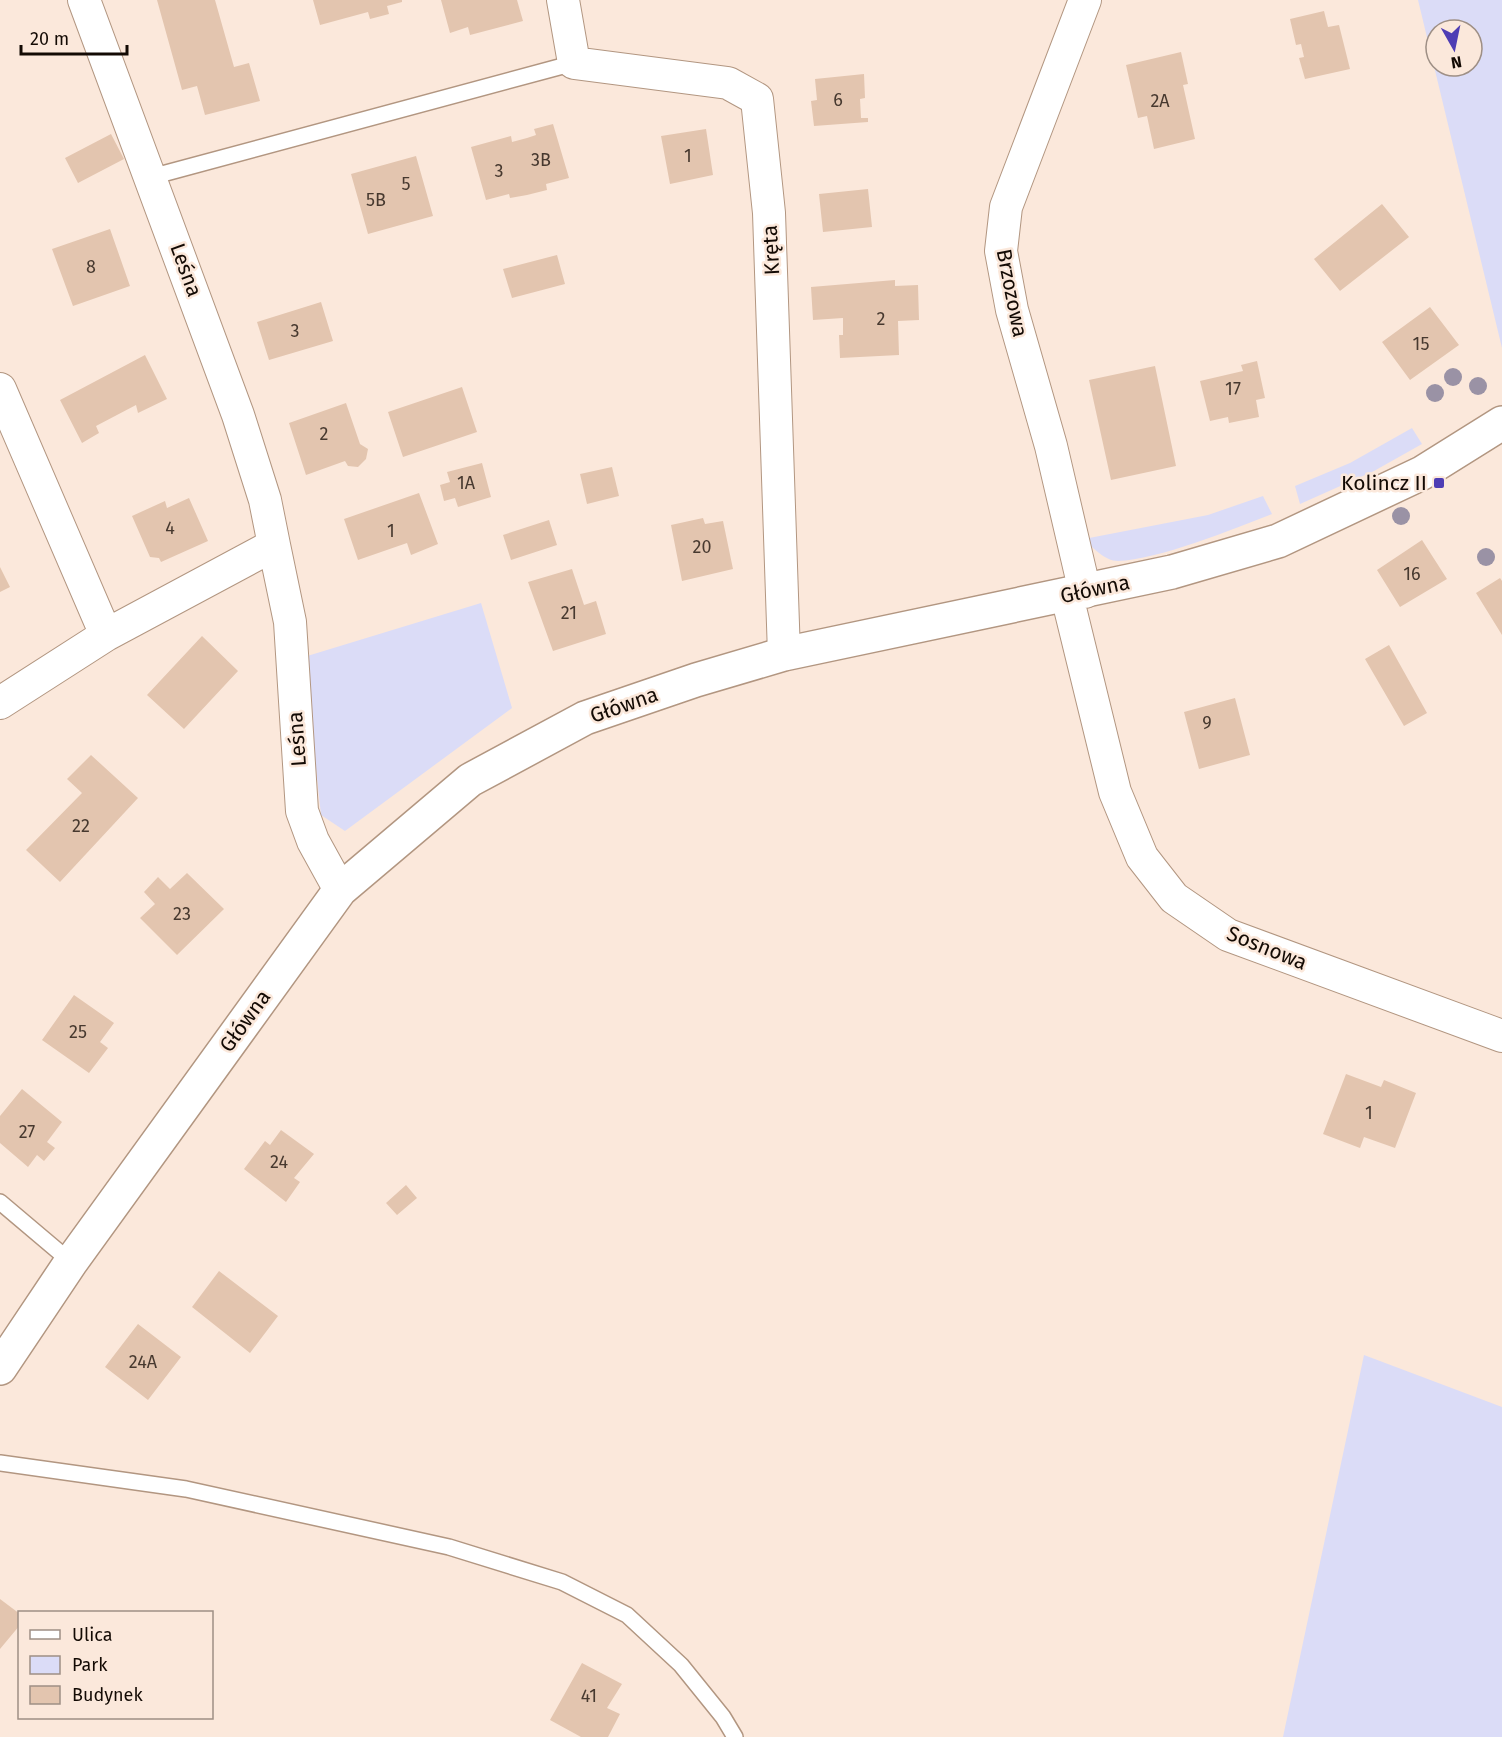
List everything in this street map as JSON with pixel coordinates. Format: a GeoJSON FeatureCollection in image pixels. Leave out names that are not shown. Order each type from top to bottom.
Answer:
{"type":"FeatureCollection","features":[{"type":"Feature","properties":{"kind":"street","name":"Leśna"},"geometry":{"type":"LineString","coordinates":[[84,0],[238,416],[265,500],[290,622],[302,811],[313,841],[340,890]]}},
{"type":"Feature","properties":{"kind":"street"},"geometry":{"type":"LineString","coordinates":[[563,0],[574,63]]}},
{"type":"Feature","properties":{"kind":"street","name":"Brzozowa"},"geometry":{"type":"LineString","coordinates":[[1076,594],[1051,446],[1012,310],[1000,251],[1006,207],[1085,0]]}},
{"type":"Feature","properties":{"kind":"street","name":"Kręta"},"geometry":{"type":"LineString","coordinates":[[574,63],[728,83],[757,99],[770,224],[784,654]]}},
{"type":"Feature","properties":{"kind":"street"},"geometry":{"type":"LineString","coordinates":[[0,389],[106,635]]}},
{"type":"Feature","properties":{"kind":"street","name":"Główna"},"geometry":{"type":"LineString","coordinates":[[0,1368],[71,1262],[340,890],[470,780],[585,717],[696,680],[784,654],[1172,573],[1278,541],[1422,473],[1502,423]]}},
{"type":"Feature","properties":{"kind":"street"},"geometry":{"type":"LineString","coordinates":[[0,703],[106,635],[274,545]]}},
{"type":"Feature","properties":{"kind":"street","name":"Sosnowa"},"geometry":{"type":"LineString","coordinates":[[1076,594],[1115,792],[1142,857],[1174,898],[1228,935],[1502,1036]]}},
{"type":"Feature","properties":{"kind":"lane"},"geometry":{"type":"LineString","coordinates":[[151,177],[574,63]]}},
{"type":"Feature","properties":{"kind":"lane"},"geometry":{"type":"LineString","coordinates":[[0,1202],[71,1262]]}},
{"type":"Feature","properties":{"kind":"lane"},"geometry":{"type":"LineString","coordinates":[[0,1462],[186,1488],[448,1547],[562,1582],[627,1615],[681,1665],[723,1717],[735,1737]]}},
{"type":"Feature","properties":{"kind":"green space"},"geometry":{"type":"Polygon","coordinates":[[[1418,0],[1502,0],[1502,348],[1437,78],[1484,78],[1484,18],[1424,18],[1424,25],[1418,0]]]}},
{"type":"Feature","properties":{"kind":"green space"},"geometry":{"type":"Polygon","coordinates":[[[1412,428],[1422,444],[1374,471],[1300,504],[1295,486],[1350,463],[1412,428]]]}},
{"type":"Feature","properties":{"kind":"green space"},"geometry":{"type":"Polygon","coordinates":[[[1263,496],[1272,514],[1174,550],[1118,561],[1108,559],[1084,539],[1208,515],[1263,496]]]}},
{"type":"Feature","properties":{"kind":"green space"},"geometry":{"type":"Polygon","coordinates":[[[481,603],[512,708],[345,831],[321,815],[304,657],[481,603]]]}},
{"type":"Feature","properties":{"kind":"green space"},"geometry":{"type":"Polygon","coordinates":[[[1364,1355],[1502,1407],[1502,1737],[1283,1737],[1364,1355]]]}},
{"type":"Feature","properties":{"kind":"building"},"geometry":{"type":"Polygon","coordinates":[[[157,0],[215,0],[234,67],[249,63],[260,101],[205,115],[197,86],[182,90],[157,0]]]}},
{"type":"Feature","properties":{"kind":"building"},"geometry":{"type":"Polygon","coordinates":[[[313,0],[402,0],[402,2],[387,6],[389,14],[370,19],[368,12],[320,25],[313,0]]]}},
{"type":"Feature","properties":{"kind":"building"},"geometry":{"type":"Polygon","coordinates":[[[441,0],[517,0],[523,21],[470,35],[468,27],[450,33],[441,0]]]}},
{"type":"Feature","properties":{"kind":"building"},"geometry":{"type":"Polygon","coordinates":[[[1324,11],[1328,27],[1339,25],[1350,69],[1305,79],[1299,58],[1304,57],[1301,44],[1296,45],[1290,19],[1324,11]]]}},
{"type":"Feature","properties":{"kind":"building"},"geometry":{"type":"Polygon","coordinates":[[[1181,52],[1188,84],[1183,85],[1195,139],[1154,149],[1147,116],[1138,118],[1126,65],[1181,52]]]}},
{"type":"Feature","properties":{"kind":"building"},"geometry":{"type":"Polygon","coordinates":[[[864,74],[865,98],[860,99],[861,118],[868,118],[868,122],[814,126],[811,101],[817,100],[815,79],[864,74]]]}},
{"type":"Feature","properties":{"kind":"building"},"geometry":{"type":"Polygon","coordinates":[[[553,124],[569,178],[546,184],[547,190],[510,198],[509,194],[486,200],[471,147],[511,136],[512,142],[527,138],[536,135],[534,129],[553,124]]]}},
{"type":"Feature","properties":{"kind":"building"},"geometry":{"type":"Polygon","coordinates":[[[706,129],[713,175],[670,184],[661,136],[706,129]]]}},
{"type":"Feature","properties":{"kind":"building"},"geometry":{"type":"Polygon","coordinates":[[[111,134],[124,159],[78,183],[65,158],[111,134]]]}},
{"type":"Feature","properties":{"kind":"building"},"geometry":{"type":"Polygon","coordinates":[[[416,156],[433,216],[368,234],[351,174],[416,156]]]}},
{"type":"Feature","properties":{"kind":"building"},"geometry":{"type":"Polygon","coordinates":[[[868,189],[872,227],[823,232],[819,194],[868,189]]]}},
{"type":"Feature","properties":{"kind":"building"},"geometry":{"type":"Polygon","coordinates":[[[1382,204],[1409,237],[1340,291],[1314,259],[1382,204]]]}},
{"type":"Feature","properties":{"kind":"building"},"geometry":{"type":"Polygon","coordinates":[[[110,229],[130,286],[73,306],[52,249],[110,229]]]}},
{"type":"Feature","properties":{"kind":"building"},"geometry":{"type":"Polygon","coordinates":[[[557,255],[565,284],[512,298],[503,269],[557,255]]]}},
{"type":"Feature","properties":{"kind":"building"},"geometry":{"type":"Polygon","coordinates":[[[895,280],[895,286],[918,285],[919,320],[898,321],[899,355],[840,358],[839,335],[843,335],[843,318],[813,320],[811,287],[895,280]]]}},
{"type":"Feature","properties":{"kind":"building"},"geometry":{"type":"Polygon","coordinates":[[[321,302],[333,341],[269,360],[257,322],[321,302]]]}},
{"type":"Feature","properties":{"kind":"building"},"geometry":{"type":"Polygon","coordinates":[[[1430,307],[1459,345],[1410,380],[1382,342],[1430,307]]]}},
{"type":"Feature","properties":{"kind":"building"},"geometry":{"type":"Polygon","coordinates":[[[145,355],[167,399],[138,413],[136,405],[96,426],[99,433],[82,443],[60,400],[145,355]]]}},
{"type":"Feature","properties":{"kind":"building"},"geometry":{"type":"Polygon","coordinates":[[[1257,361],[1265,398],[1256,400],[1259,417],[1229,423],[1228,417],[1210,421],[1200,381],[1243,371],[1241,365],[1257,361]]]}},
{"type":"Feature","properties":{"kind":"building"},"geometry":{"type":"Polygon","coordinates":[[[1155,366],[1176,466],[1111,480],[1089,380],[1155,366]]]}},
{"type":"Feature","properties":{"kind":"building"},"geometry":{"type":"Polygon","coordinates":[[[462,387],[477,432],[403,457],[388,412],[462,387]]]}},
{"type":"Feature","properties":{"kind":"building"},"geometry":{"type":"Polygon","coordinates":[[[346,403],[360,444],[368,449],[366,459],[358,467],[348,466],[345,461],[306,475],[289,423],[346,403]]]}},
{"type":"Feature","properties":{"kind":"building"},"geometry":{"type":"Polygon","coordinates":[[[482,463],[491,497],[458,507],[455,498],[444,501],[440,485],[450,482],[447,472],[482,463]]]}},
{"type":"Feature","properties":{"kind":"building"},"geometry":{"type":"Polygon","coordinates":[[[612,467],[619,496],[587,504],[580,474],[612,467]]]}},
{"type":"Feature","properties":{"kind":"building"},"geometry":{"type":"Polygon","coordinates":[[[419,493],[438,544],[411,555],[407,543],[358,560],[344,519],[419,493]]]}},
{"type":"Feature","properties":{"kind":"building"},"geometry":{"type":"Polygon","coordinates":[[[189,498],[208,541],[161,562],[159,558],[150,557],[132,516],[165,501],[167,508],[189,498]]]}},
{"type":"Feature","properties":{"kind":"building"},"geometry":{"type":"Polygon","coordinates":[[[703,518],[705,524],[723,521],[733,569],[682,581],[671,525],[703,518]]]}},
{"type":"Feature","properties":{"kind":"building"},"geometry":{"type":"Polygon","coordinates":[[[549,520],[557,545],[511,560],[503,535],[549,520]]]}},
{"type":"Feature","properties":{"kind":"building"},"geometry":{"type":"Polygon","coordinates":[[[1422,540],[1447,579],[1400,607],[1377,570],[1422,540]]]}},
{"type":"Feature","properties":{"kind":"building"},"geometry":{"type":"Polygon","coordinates":[[[0,567],[10,587],[0,592],[0,567]]]}},
{"type":"Feature","properties":{"kind":"building"},"geometry":{"type":"Polygon","coordinates":[[[572,569],[584,605],[596,601],[606,634],[553,651],[528,582],[572,569]]]}},
{"type":"Feature","properties":{"kind":"building"},"geometry":{"type":"Polygon","coordinates":[[[1500,578],[1502,581],[1502,635],[1476,593],[1500,578]]]}},
{"type":"Feature","properties":{"kind":"building"},"geometry":{"type":"Polygon","coordinates":[[[202,636],[238,671],[184,729],[147,695],[202,636]]]}},
{"type":"Feature","properties":{"kind":"building"},"geometry":{"type":"Polygon","coordinates":[[[1389,645],[1427,713],[1404,726],[1365,659],[1389,645]]]}},
{"type":"Feature","properties":{"kind":"building"},"geometry":{"type":"Polygon","coordinates":[[[1235,698],[1250,755],[1199,769],[1184,712],[1235,698]]]}},
{"type":"Feature","properties":{"kind":"building"},"geometry":{"type":"Polygon","coordinates":[[[91,755],[138,798],[60,882],[26,850],[82,793],[67,779],[91,755]]]}},
{"type":"Feature","properties":{"kind":"building"},"geometry":{"type":"Polygon","coordinates":[[[187,873],[224,909],[177,955],[140,918],[155,904],[144,892],[158,877],[170,889],[187,873]]]}},
{"type":"Feature","properties":{"kind":"building"},"geometry":{"type":"Polygon","coordinates":[[[74,995],[114,1023],[100,1042],[108,1048],[89,1073],[42,1040],[74,995]]]}},
{"type":"Feature","properties":{"kind":"building"},"geometry":{"type":"Polygon","coordinates":[[[1346,1074],[1381,1087],[1384,1080],[1416,1093],[1395,1148],[1364,1137],[1360,1148],[1323,1134],[1346,1074]]]}},
{"type":"Feature","properties":{"kind":"building"},"geometry":{"type":"Polygon","coordinates":[[[22,1089],[62,1122],[47,1142],[55,1148],[44,1161],[37,1155],[28,1167],[0,1143],[0,1116],[22,1089]]]}},
{"type":"Feature","properties":{"kind":"building"},"geometry":{"type":"Polygon","coordinates":[[[281,1130],[314,1154],[294,1178],[300,1182],[286,1202],[244,1169],[265,1141],[270,1145],[281,1130]]]}},
{"type":"Feature","properties":{"kind":"building"},"geometry":{"type":"Polygon","coordinates":[[[406,1185],[417,1198],[397,1215],[386,1203],[406,1185]]]}},
{"type":"Feature","properties":{"kind":"building"},"geometry":{"type":"Polygon","coordinates":[[[219,1271],[278,1316],[250,1353],[192,1307],[219,1271]]]}},
{"type":"Feature","properties":{"kind":"building"},"geometry":{"type":"Polygon","coordinates":[[[138,1324],[181,1357],[148,1400],[105,1367],[138,1324]]]}},
{"type":"Feature","properties":{"kind":"building"},"geometry":{"type":"Polygon","coordinates":[[[0,1599],[18,1612],[18,1627],[0,1649],[0,1599]]]}},
{"type":"Feature","properties":{"kind":"building"},"geometry":{"type":"Polygon","coordinates":[[[582,1663],[622,1684],[607,1708],[620,1714],[608,1737],[581,1737],[550,1720],[582,1663]]]}},
{"type":"Feature","properties":{"kind":"place","name":"Kolincz II"},"geometry":{"type":"Point","coordinates":[1439,483]}}]}
